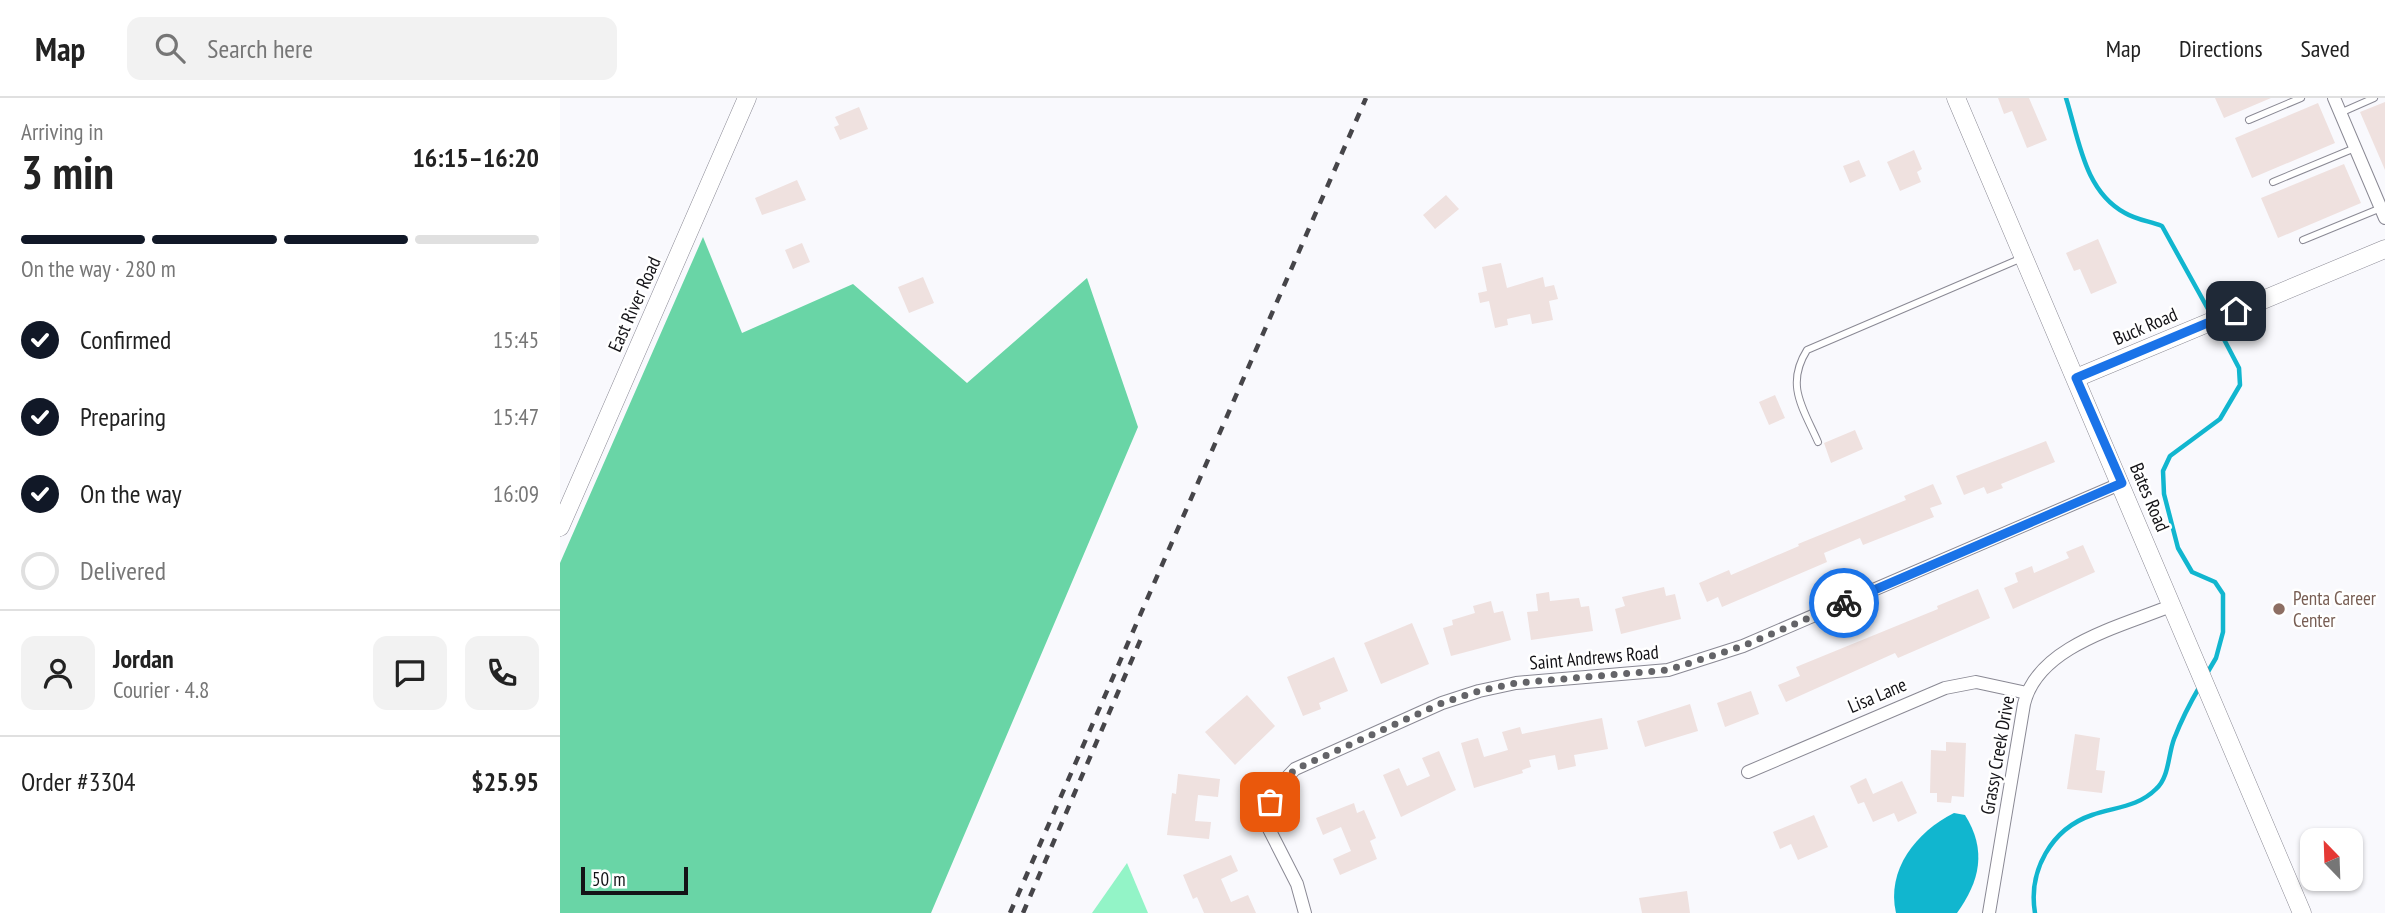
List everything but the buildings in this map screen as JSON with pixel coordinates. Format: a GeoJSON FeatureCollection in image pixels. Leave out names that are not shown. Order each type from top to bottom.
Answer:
{"type":"FeatureCollection","features":[{"type":"Feature","properties":{"kind":"street","name":"East River Road"},"geometry":{"type":"LineString","coordinates":[[560,527],[747,98]]}},
{"type":"Feature","properties":{"kind":"street","name":"Bates Road"},"geometry":{"type":"LineString","coordinates":[[1956,98],[2122,483],[2302,913]]}},
{"type":"Feature","properties":{"kind":"street"},"geometry":{"type":"LineString","coordinates":[[2334,98],[2383,213]]}},
{"type":"Feature","properties":{"kind":"street","name":"Buck Road"},"geometry":{"type":"LineString","coordinates":[[2076,378],[2385,249]]}},
{"type":"Feature","properties":{"kind":"street","name":"Saint Andrews Road"},"geometry":{"type":"LineString","coordinates":[[1305,913],[1297,884],[1273,841],[1268,815],[1275,790],[1283,780],[1312,760],[1442,703],[1479,691],[1516,683],[1636,675],[1702,660],[1743,646],[2122,483]]}},
{"type":"Feature","properties":{"kind":"street","name":"Grassy Creek Drive"},"geometry":{"type":"LineString","coordinates":[[1989,913],[2027,693],[2039,673],[2060,654],[2173,605]]}},
{"type":"Feature","properties":{"kind":"street","name":"Lisa Lane"},"geometry":{"type":"LineString","coordinates":[[1748,772],[1945,688],[1976,682],[2027,693]]}},
{"type":"Feature","properties":{"kind":"lane"},"geometry":{"type":"LineString","coordinates":[[2249,120],[2301,98]]}},
{"type":"Feature","properties":{"kind":"lane"},"geometry":{"type":"LineString","coordinates":[[2340,113],[2374,98]]}},
{"type":"Feature","properties":{"kind":"lane"},"geometry":{"type":"LineString","coordinates":[[2273,182],[2355,148]]}},
{"type":"Feature","properties":{"kind":"lane"},"geometry":{"type":"LineString","coordinates":[[2303,240],[2383,213]]}},
{"type":"Feature","properties":{"kind":"lane"},"geometry":{"type":"LineString","coordinates":[[1818,442],[1796,387],[1797,367],[1807,350],[2024,257]]}},
{"type":"Feature","properties":{"kind":"green space"},"geometry":{"type":"Polygon","coordinates":[[[703,237],[742,333],[853,284],[967,383],[1087,278],[1138,427],[931,913],[560,913],[560,563],[703,237]]]}},
{"type":"Feature","properties":{"kind":"green space"},"geometry":{"type":"Polygon","coordinates":[[[1127,863],[1148,913],[1092,913],[1127,863]]]}},
{"type":"Feature","properties":{"kind":"water"},"geometry":{"type":"Polygon","coordinates":[[[1954,813],[1965,815],[1972,828],[1978,853],[1975,877],[1965,901],[1957,913],[1896,913],[1896,882],[1907,854],[1928,831],[1954,813]]]}},
{"type":"Feature","properties":{"kind":"waterway"},"geometry":{"type":"LineString","coordinates":[[2066,98],[2085,163],[2100,192],[2125,213],[2162,226],[2213,318]]}},
{"type":"Feature","properties":{"kind":"waterway"},"geometry":{"type":"LineString","coordinates":[[2206,675],[2216,658],[2223,632],[2223,594],[2215,582],[2192,572],[2178,548],[2164,494],[2163,471],[2170,456],[2220,419],[2240,385],[2239,368],[2217,326]]}},
{"type":"Feature","properties":{"kind":"waterway"},"geometry":{"type":"LineString","coordinates":[[2035,913],[2035,882],[2039,867],[2054,841],[2077,822],[2142,800],[2156,789],[2166,773],[2177,732],[2200,686]]}},
{"type":"Feature","properties":{"kind":"railway"},"geometry":{"type":"LineString","coordinates":[[1010,913],[1366,98]]}},
{"type":"Feature","properties":{"kind":"railway"},"geometry":{"type":"LineString","coordinates":[[1023,913],[1143,634]]}},
{"type":"Feature","properties":{"kind":"way so far"},"geometry":{"type":"LineString","coordinates":[[1270,802],[1275,790],[1296,769],[1442,703],[1516,683],[1636,675],[1668,670],[1743,646],[1844,603]]}},
{"type":"Feature","properties":{"kind":"place","name":"Penta Career Center"},"geometry":{"type":"Point","coordinates":[2279,609]}},
{"type":"Feature","properties":{"kind":"route"},"geometry":{"type":"LineString","coordinates":[[1844,603],[2122,483],[2076,378],[2236,311]]}}]}
